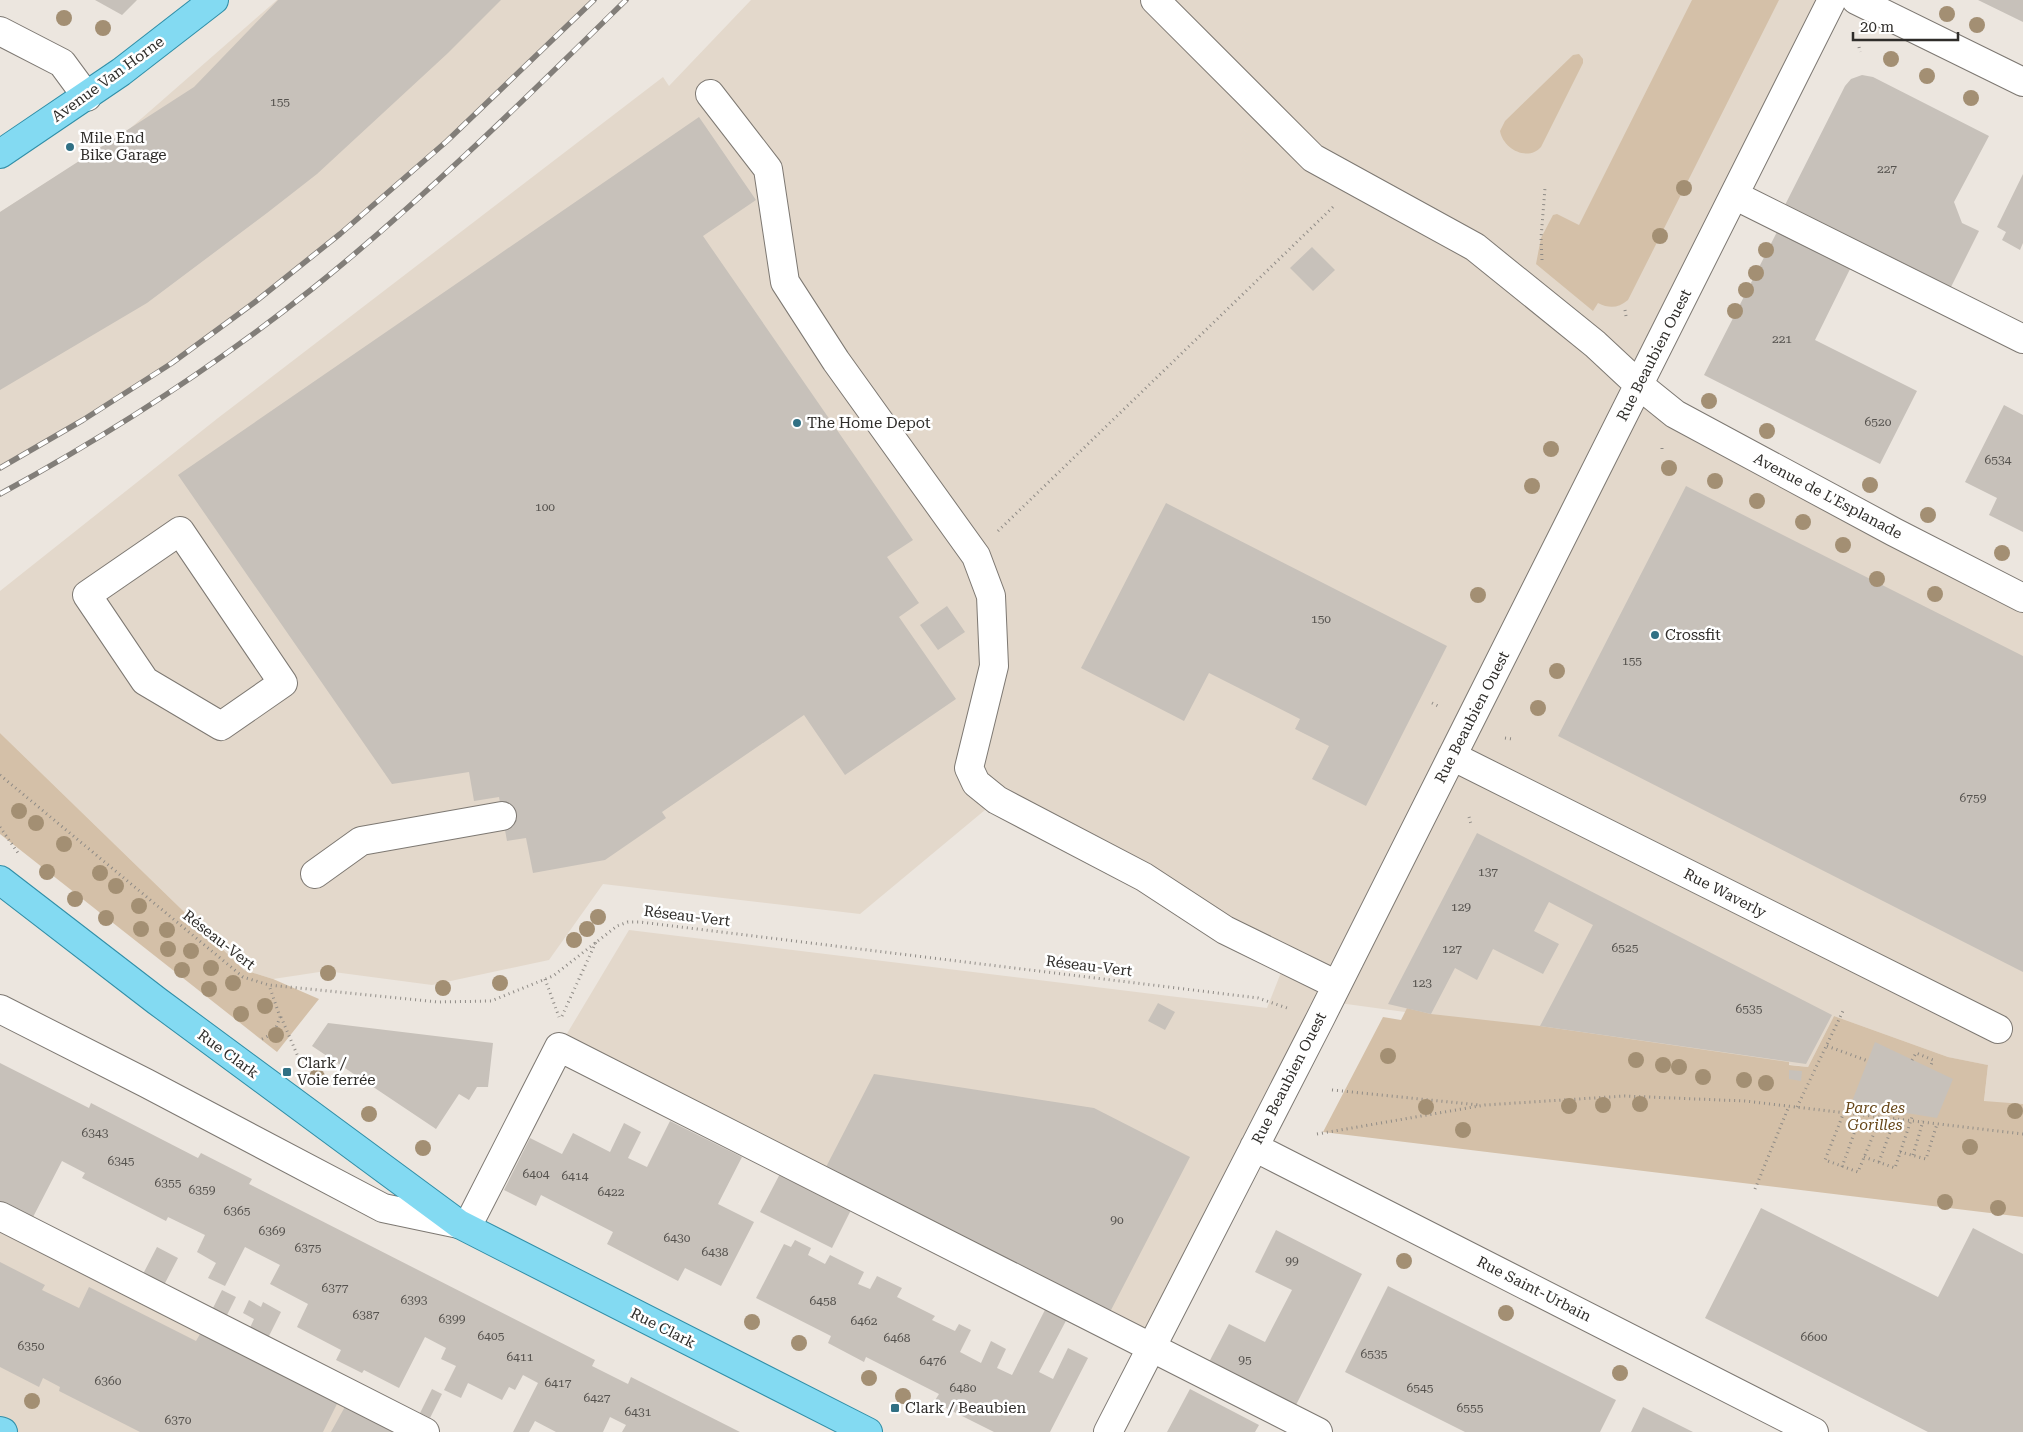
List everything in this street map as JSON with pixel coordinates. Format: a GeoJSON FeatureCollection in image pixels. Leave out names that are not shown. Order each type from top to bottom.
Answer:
{"type":"FeatureCollection","features":[{"type":"Feature","properties":{"kind":"main road","name":"Avenue Van Horne"},"geometry":{"type":"LineString","coordinates":[[0,154],[122,72],[214,0]]}},
{"type":"Feature","properties":{"kind":"main road","name":"Rue Clark"},"geometry":{"type":"LineString","coordinates":[[0,880],[156,1001],[463,1225],[868,1432]]}},
{"type":"Feature","properties":{"kind":"street","name":"Avenue de L'Esplanade"},"geometry":{"type":"LineString","coordinates":[[1155,0],[1313,158],[1475,247],[1596,344],[1675,414],[1894,532],[2023,598]]}},
{"type":"Feature","properties":{"kind":"street","name":"Rue Beaubien Ouest"},"geometry":{"type":"LineString","coordinates":[[1108,1432],[1337,985],[1832,0]]}},
{"type":"Feature","properties":{"kind":"street"},"geometry":{"type":"LineString","coordinates":[[1856,0],[2023,82]]}},
{"type":"Feature","properties":{"kind":"street"},"geometry":{"type":"LineString","coordinates":[[0,31],[62,63],[87,97]]}},
{"type":"Feature","properties":{"kind":"street"},"geometry":{"type":"LineString","coordinates":[[710,94],[768,169],[785,282],[836,361],[976,556],[991,596],[994,666],[969,768],[976,782],[997,800],[1144,877],[1225,930],[1337,985]]}},
{"type":"Feature","properties":{"kind":"street"},"geometry":{"type":"LineString","coordinates":[[1734,195],[2023,339]]}},
{"type":"Feature","properties":{"kind":"street"},"geometry":{"type":"LineString","coordinates":[[180,531],[282,683],[221,726],[145,681],[87,595],[180,531]]}},
{"type":"Feature","properties":{"kind":"street","name":"Rue Waverly"},"geometry":{"type":"LineString","coordinates":[[1452,756],[1998,1029]]}},
{"type":"Feature","properties":{"kind":"street"},"geometry":{"type":"LineString","coordinates":[[315,874],[361,841],[502,816]]}},
{"type":"Feature","properties":{"kind":"street","name":"Rue Clark"},"geometry":{"type":"LineString","coordinates":[[0,1008],[146,1082],[383,1208],[463,1225]]}},
{"type":"Feature","properties":{"kind":"street"},"geometry":{"type":"LineString","coordinates":[[463,1225],[559,1047],[1318,1432]]}},
{"type":"Feature","properties":{"kind":"street","name":"Rue Saint-Urbain"},"geometry":{"type":"LineString","coordinates":[[1254,1147],[1814,1432]]}},
{"type":"Feature","properties":{"kind":"street"},"geometry":{"type":"LineString","coordinates":[[0,1216],[425,1432]]}},
{"type":"Feature","properties":{"kind":"path"},"geometry":{"type":"LineString","coordinates":[[1859,47],[1860,52]]}},
{"type":"Feature","properties":{"kind":"path"},"geometry":{"type":"LineString","coordinates":[[1541,269],[1545,188]]}},
{"type":"Feature","properties":{"kind":"path"},"geometry":{"type":"LineString","coordinates":[[993,537],[1338,202]]}},
{"type":"Feature","properties":{"kind":"path"},"geometry":{"type":"LineString","coordinates":[[1625,310],[1626,316]]}},
{"type":"Feature","properties":{"kind":"path"},"geometry":{"type":"LineString","coordinates":[[1662,448],[1662,453]]}},
{"type":"Feature","properties":{"kind":"path"},"geometry":{"type":"LineString","coordinates":[[1432,703],[1438,706]]}},
{"type":"Feature","properties":{"kind":"path"},"geometry":{"type":"LineString","coordinates":[[1505,738],[1512,738]]}},
{"type":"Feature","properties":{"kind":"path","name":"Réseau-Vert"},"geometry":{"type":"LineString","coordinates":[[0,775],[244,977],[269,985],[438,1002],[491,1001],[553,976],[617,926],[628,922],[640,922],[1258,998],[1284,1007]]}},
{"type":"Feature","properties":{"kind":"path"},"geometry":{"type":"LineString","coordinates":[[1469,817],[1471,824]]}},
{"type":"Feature","properties":{"kind":"path"},"geometry":{"type":"LineString","coordinates":[[0,827],[20,858]]}},
{"type":"Feature","properties":{"kind":"path"},"geometry":{"type":"LineString","coordinates":[[545,979],[560,1020],[596,942]]}},
{"type":"Feature","properties":{"kind":"path"},"geometry":{"type":"LineString","coordinates":[[269,985],[299,1059],[299,1067]]}},
{"type":"Feature","properties":{"kind":"path"},"geometry":{"type":"LineString","coordinates":[[1798,1107],[1843,1012]]}},
{"type":"Feature","properties":{"kind":"path"},"geometry":{"type":"LineString","coordinates":[[256,1043],[274,1032],[280,1016]]}},
{"type":"Feature","properties":{"kind":"path"},"geometry":{"type":"LineString","coordinates":[[1827,1046],[1868,1061]]}},
{"type":"Feature","properties":{"kind":"path"},"geometry":{"type":"LineString","coordinates":[[1912,1060],[1916,1053],[1933,1060],[1930,1068]]}},
{"type":"Feature","properties":{"kind":"path"},"geometry":{"type":"LineString","coordinates":[[1332,1090],[1485,1105]]}},
{"type":"Feature","properties":{"kind":"path"},"geometry":{"type":"LineString","coordinates":[[1317,1134],[1485,1105],[1625,1096],[1745,1101],[2023,1134]]}},
{"type":"Feature","properties":{"kind":"path"},"geometry":{"type":"LineString","coordinates":[[1755,1189],[1789,1106]]}},
{"type":"Feature","properties":{"kind":"path"},"geometry":{"type":"LineString","coordinates":[[1844,1112],[1825,1160],[1858,1172],[1879,1117],[1884,1109]]}},
{"type":"Feature","properties":{"kind":"path"},"geometry":{"type":"LineString","coordinates":[[1842,1166],[1861,1114]]}},
{"type":"Feature","properties":{"kind":"path"},"geometry":{"type":"LineString","coordinates":[[1864,1157],[1895,1168],[1913,1114]]}},
{"type":"Feature","properties":{"kind":"path"},"geometry":{"type":"LineString","coordinates":[[1880,1162],[1895,1119]]}},
{"type":"Feature","properties":{"kind":"path"},"geometry":{"type":"LineString","coordinates":[[1913,1155],[1923,1122]]}},
{"type":"Feature","properties":{"kind":"path"},"geometry":{"type":"LineString","coordinates":[[1900,1152],[1926,1159],[1937,1124]]}},
{"type":"Feature","properties":{"kind":"shaded area"},"geometry":{"type":"Polygon","coordinates":[[[277,0],[594,0],[447,141],[340,234],[255,302],[172,363],[83,420],[0,468],[0,212],[126,132],[277,0]]]}},
{"type":"Feature","properties":{"kind":"shaded area"},"geometry":{"type":"Polygon","coordinates":[[[751,0],[1832,0],[1639,384],[2023,589],[2023,1105],[1984,1102],[1988,1065],[1948,1057],[1834,1016],[1808,1067],[1339,1003],[1151,1348],[559,1047],[629,930],[1267,1008],[1282,970],[997,800],[860,914],[603,884],[549,960],[432,985],[326,971],[273,979],[244,970],[0,733],[0,591],[218,418],[663,77],[669,86],[751,0]]]}},
{"type":"Feature","properties":{"kind":"shaded area"},"geometry":{"type":"Polygon","coordinates":[[[0,1222],[419,1432],[0,1432],[0,1222]]]}},
{"type":"Feature","properties":{"kind":"green space"},"geometry":{"type":"Polygon","coordinates":[[[1692,0],[1779,0],[1628,300],[1614,307],[1598,303],[1593,311],[1536,264],[1541,238],[1553,215],[1557,214],[1579,225],[1692,0]]]}},
{"type":"Feature","properties":{"kind":"green space"},"geometry":{"type":"Polygon","coordinates":[[[1579,54],[1583,59],[1583,63],[1541,147],[1530,153],[1523,153],[1511,148],[1502,137],[1500,131],[1505,121],[1573,55],[1579,54]]]}},
{"type":"Feature","properties":{"kind":"green space"},"geometry":{"type":"Polygon","coordinates":[[[0,733],[244,970],[273,979],[319,999],[277,1052],[0,834],[0,733]]]}},
{"type":"Feature","properties":{"kind":"green space","name":"Parc des Gorilles"},"geometry":{"type":"Polygon","coordinates":[[[1407,1008],[1431,1014],[1540,1026],[1789,1062],[1789,1065],[1808,1067],[1834,1016],[1948,1057],[1988,1065],[1984,1101],[2023,1104],[2023,1217],[1323,1132],[1383,1017],[1401,1020],[1407,1008]]]}},
{"type":"Feature","properties":{"kind":"building"},"geometry":{"type":"Polygon","coordinates":[[[95,0],[137,0],[122,15],[95,0]]]}},
{"type":"Feature","properties":{"kind":"building"},"geometry":{"type":"Polygon","coordinates":[[[278,0],[501,0],[448,53],[317,174],[267,213],[147,303],[0,390],[0,212],[194,87],[278,0]]]}},
{"type":"Feature","properties":{"kind":"building"},"geometry":{"type":"Polygon","coordinates":[[[1978,0],[2023,0],[2023,22],[1978,0]]]}},
{"type":"Feature","properties":{"kind":"building"},"geometry":{"type":"Polygon","coordinates":[[[1862,75],[1873,77],[1989,136],[1954,202],[1962,223],[1979,231],[1949,291],[1784,207],[1845,86],[1851,79],[1862,75]]]}},
{"type":"Feature","properties":{"kind":"building"},"geometry":{"type":"Polygon","coordinates":[[[699,117],[756,200],[703,236],[913,540],[887,557],[919,603],[899,617],[956,699],[845,775],[804,715],[662,812],[666,818],[605,860],[533,873],[526,838],[507,841],[499,797],[474,801],[469,772],[392,784],[178,475],[699,117]]]}},
{"type":"Feature","properties":{"kind":"building"},"geometry":{"type":"Polygon","coordinates":[[[2023,174],[2023,243],[2020,250],[2002,240],[2006,232],[1997,227],[2023,174]]]}},
{"type":"Feature","properties":{"kind":"building"},"geometry":{"type":"Polygon","coordinates":[[[1779,228],[1852,265],[1815,340],[1917,391],[1880,464],[1704,375],[1779,228]]]}},
{"type":"Feature","properties":{"kind":"building"},"geometry":{"type":"Polygon","coordinates":[[[1312,247],[1335,270],[1313,291],[1290,268],[1312,247]]]}},
{"type":"Feature","properties":{"kind":"building"},"geometry":{"type":"Polygon","coordinates":[[[2004,405],[2023,415],[2023,532],[1989,515],[1997,498],[1965,482],[2004,405]]]}},
{"type":"Feature","properties":{"kind":"building"},"geometry":{"type":"Polygon","coordinates":[[[1686,486],[2023,656],[2023,972],[1558,736],[1686,486]]]}},
{"type":"Feature","properties":{"kind":"building"},"geometry":{"type":"Polygon","coordinates":[[[1166,503],[1447,646],[1366,806],[1312,779],[1329,746],[1295,729],[1300,719],[1209,673],[1184,721],[1081,668],[1166,503]]]}},
{"type":"Feature","properties":{"kind":"building"},"geometry":{"type":"Polygon","coordinates":[[[947,606],[965,632],[938,650],[920,625],[947,606]]]}},
{"type":"Feature","properties":{"kind":"building"},"geometry":{"type":"Polygon","coordinates":[[[1477,833],[1832,1015],[1806,1064],[1540,1026],[1593,925],[1549,902],[1534,931],[1559,944],[1543,974],[1493,949],[1477,980],[1455,968],[1431,1014],[1388,1004],[1477,833]]]}},
{"type":"Feature","properties":{"kind":"building"},"geometry":{"type":"Polygon","coordinates":[[[1158,1003],[1175,1012],[1165,1030],[1148,1021],[1158,1003]]]}},
{"type":"Feature","properties":{"kind":"building"},"geometry":{"type":"Polygon","coordinates":[[[328,1023],[493,1043],[488,1087],[477,1087],[469,1100],[459,1094],[436,1129],[312,1046],[328,1023]]]}},
{"type":"Feature","properties":{"kind":"building"},"geometry":{"type":"Polygon","coordinates":[[[1875,1042],[1953,1079],[1937,1118],[1851,1104],[1875,1042]]]}},
{"type":"Feature","properties":{"kind":"building"},"geometry":{"type":"Polygon","coordinates":[[[0,1063],[89,1108],[91,1103],[198,1158],[201,1153],[252,1179],[249,1184],[595,1360],[592,1366],[628,1384],[631,1377],[740,1432],[622,1432],[626,1425],[610,1417],[603,1432],[556,1432],[535,1421],[529,1432],[513,1432],[538,1383],[523,1375],[515,1390],[509,1387],[502,1400],[468,1383],[461,1398],[444,1390],[456,1366],[441,1359],[446,1348],[425,1337],[399,1388],[364,1370],[362,1373],[336,1360],[341,1350],[297,1327],[308,1304],[270,1284],[280,1265],[245,1247],[225,1286],[208,1278],[216,1263],[197,1252],[205,1235],[168,1217],[166,1221],[82,1178],[85,1173],[62,1161],[32,1219],[0,1202],[0,1063]]]}},
{"type":"Feature","properties":{"kind":"building"},"geometry":{"type":"Polygon","coordinates":[[[1789,1070],[1802,1071],[1801,1081],[1789,1079],[1789,1070]]]}},
{"type":"Feature","properties":{"kind":"building"},"geometry":{"type":"Polygon","coordinates":[[[874,1074],[1094,1108],[1190,1157],[1110,1312],[825,1169],[874,1074]]]}},
{"type":"Feature","properties":{"kind":"building"},"geometry":{"type":"Polygon","coordinates":[[[670,1121],[742,1157],[718,1204],[754,1222],[721,1286],[685,1268],[678,1281],[607,1244],[613,1232],[541,1195],[536,1206],[504,1190],[530,1138],[562,1154],[573,1133],[610,1152],[624,1123],[641,1132],[628,1158],[647,1167],[670,1121]]]}},
{"type":"Feature","properties":{"kind":"building"},"geometry":{"type":"Polygon","coordinates":[[[782,1170],[853,1206],[832,1248],[760,1212],[782,1170]]]}},
{"type":"Feature","properties":{"kind":"building"},"geometry":{"type":"Polygon","coordinates":[[[1761,1208],[1938,1297],[1973,1228],[2023,1254],[2023,1432],[1928,1432],[1705,1318],[1761,1208]]]}},
{"type":"Feature","properties":{"kind":"building"},"geometry":{"type":"Polygon","coordinates":[[[1276,1230],[1362,1274],[1295,1407],[1208,1364],[1229,1324],[1265,1342],[1292,1290],[1255,1272],[1276,1230]]]}},
{"type":"Feature","properties":{"kind":"building"},"geometry":{"type":"Polygon","coordinates":[[[795,1240],[811,1248],[808,1255],[825,1264],[830,1255],[864,1272],[858,1284],[870,1289],[877,1276],[902,1288],[897,1297],[935,1316],[932,1320],[955,1331],[959,1324],[971,1330],[960,1352],[981,1363],[991,1341],[1006,1349],[997,1368],[1012,1375],[1048,1304],[1069,1315],[1039,1372],[1053,1379],[1068,1348],[1088,1358],[1050,1432],[994,1432],[934,1402],[939,1394],[866,1357],[864,1362],[828,1343],[831,1336],[756,1298],[784,1244],[791,1247],[795,1240]]]}},
{"type":"Feature","properties":{"kind":"building"},"geometry":{"type":"Polygon","coordinates":[[[157,1247],[178,1258],[164,1285],[143,1274],[157,1247]]]}},
{"type":"Feature","properties":{"kind":"building"},"geometry":{"type":"Polygon","coordinates":[[[0,1262],[45,1285],[42,1290],[79,1308],[89,1287],[196,1341],[203,1329],[338,1402],[323,1432],[140,1432],[59,1391],[60,1387],[43,1378],[39,1387],[0,1367],[0,1262]]]}},
{"type":"Feature","properties":{"kind":"building"},"geometry":{"type":"Polygon","coordinates":[[[1388,1286],[1616,1400],[1600,1432],[1465,1432],[1345,1372],[1388,1286]]]}},
{"type":"Feature","properties":{"kind":"building"},"geometry":{"type":"Polygon","coordinates":[[[222,1290],[236,1297],[226,1317],[212,1310],[222,1290]]]}},
{"type":"Feature","properties":{"kind":"building"},"geometry":{"type":"Polygon","coordinates":[[[249,1300],[261,1307],[263,1302],[281,1312],[266,1342],[248,1332],[254,1319],[243,1313],[249,1300]]]}},
{"type":"Feature","properties":{"kind":"building"},"geometry":{"type":"Polygon","coordinates":[[[432,1389],[442,1394],[430,1418],[420,1413],[432,1389]]]}},
{"type":"Feature","properties":{"kind":"building"},"geometry":{"type":"Polygon","coordinates":[[[1190,1389],[1259,1425],[1255,1432],[1167,1432],[1190,1389]]]}},
{"type":"Feature","properties":{"kind":"building"},"geometry":{"type":"Polygon","coordinates":[[[347,1403],[405,1432],[331,1432],[347,1403]]]}},
{"type":"Feature","properties":{"kind":"building"},"geometry":{"type":"Polygon","coordinates":[[[1643,1407],[1693,1432],[1631,1432],[1643,1407]]]}},
{"type":"Feature","properties":{"kind":"railway"},"geometry":{"type":"LineString","coordinates":[[0,468],[83,420],[172,363],[255,302],[340,234],[447,141],[594,0]]}},
{"type":"Feature","properties":{"kind":"railway"},"geometry":{"type":"LineString","coordinates":[[0,494],[82,447],[161,398],[238,345],[312,289],[434,185],[626,0]]}},
{"type":"Feature","properties":{"kind":"place","name":"Mile End Bike Garage"},"geometry":{"type":"Point","coordinates":[70,147]}},
{"type":"Feature","properties":{"kind":"place","name":"The Home Depot"},"geometry":{"type":"Point","coordinates":[797,423]}},
{"type":"Feature","properties":{"kind":"place","name":"Crossfit"},"geometry":{"type":"Point","coordinates":[1655,635]}},
{"type":"Feature","properties":{"kind":"place","name":"Clark / Voie ferrée"},"geometry":{"type":"Point","coordinates":[287,1072]}},
{"type":"Feature","properties":{"kind":"place","name":"Clark / Beaubien"},"geometry":{"type":"Point","coordinates":[895,1408]}}]}
